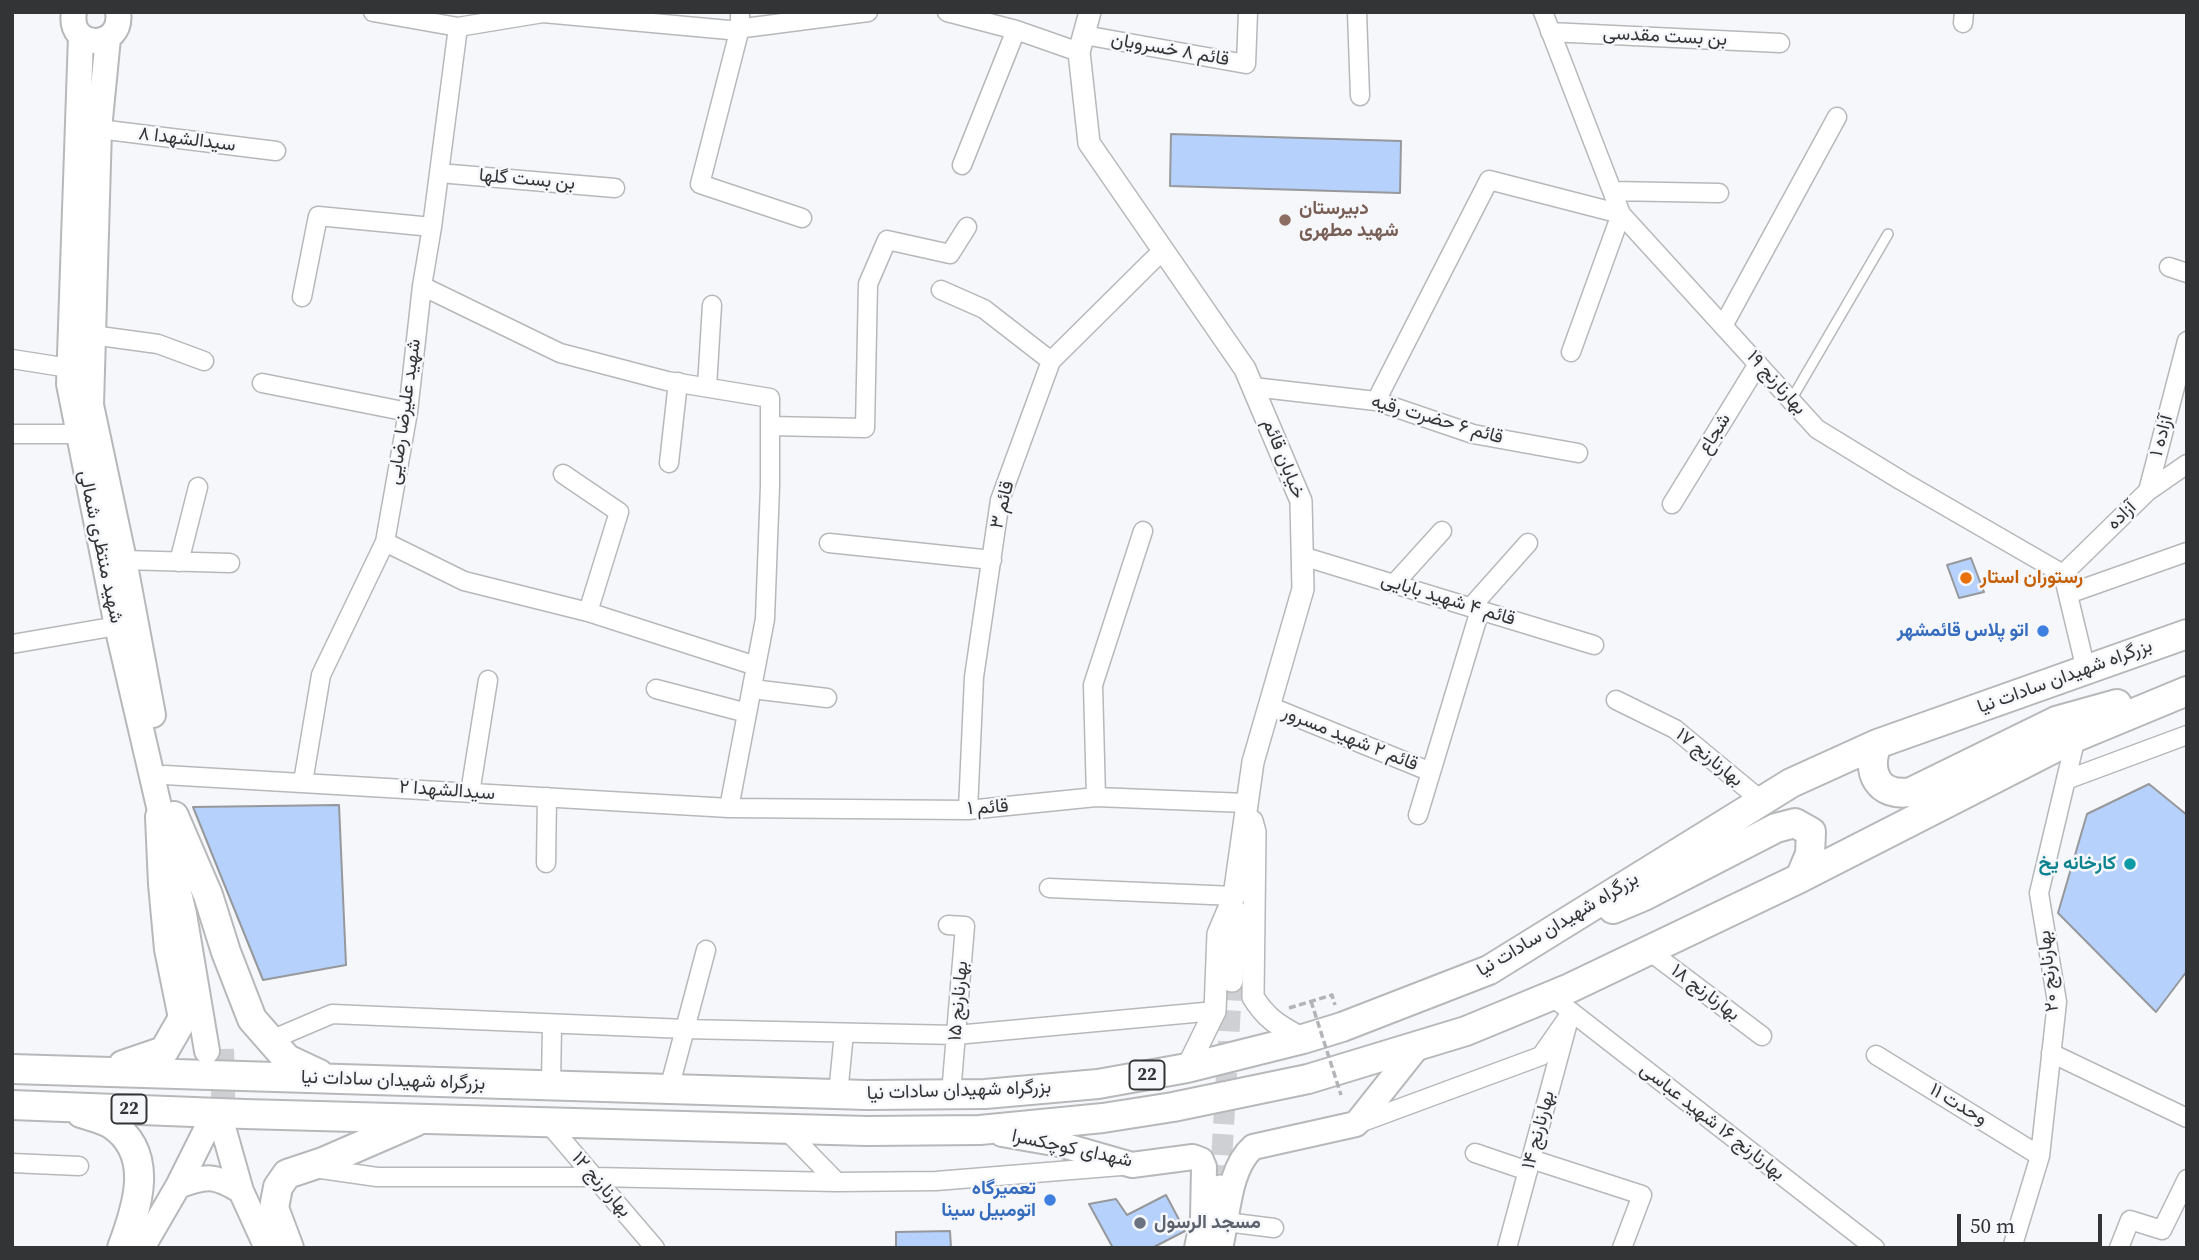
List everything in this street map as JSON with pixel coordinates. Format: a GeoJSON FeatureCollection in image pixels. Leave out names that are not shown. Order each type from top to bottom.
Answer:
{"type":"FeatureCollection","features":[{"type":"Feature","properties":{"kind":"highway","name":"بزرگراه شهیدان سادات نیا"},"geometry":{"type":"LineString","coordinates":[[12,1069],[838,1094],[985,1094],[1098,1084],[1187,1068],[1303,1039],[1489,970],[1791,783],[1877,744],[2187,634]]}},
{"type":"Feature","properties":{"kind":"highway"},"geometry":{"type":"LineString","coordinates":[[1877,744],[1871,759],[1874,774],[1883,787],[1896,794],[1911,792],[2056,721],[2187,683]]}},
{"type":"Feature","properties":{"kind":"highway","name":"بزرگراه شهیدان سادات نیا"},"geometry":{"type":"LineString","coordinates":[[12,1105],[786,1130],[980,1130],[1103,1118],[1173,1107],[1308,1079],[1561,1004],[1648,950],[1800,878],[2076,737],[2187,691]]}},
{"type":"Feature","properties":{"kind":"highway"},"geometry":{"type":"LineString","coordinates":[[167,816],[208,895],[226,952],[252,1018],[287,1059],[327,1079]]}},
{"type":"Feature","properties":{"kind":"highway"},"geometry":{"type":"LineString","coordinates":[[103,1072],[164,1051],[183,1018],[169,949],[163,884],[167,816]]}},
{"type":"Feature","properties":{"kind":"highway"},"geometry":{"type":"LineString","coordinates":[[1540,937],[1644,896],[1776,828],[1795,823],[1811,832],[1810,853],[1800,878]]}},
{"type":"Feature","properties":{"kind":"highway"},"geometry":{"type":"LineString","coordinates":[[62,1106],[111,1124],[130,1141],[138,1158],[140,1179],[131,1224],[122,1248]]}},
{"type":"Feature","properties":{"kind":"highway"},"geometry":{"type":"LineString","coordinates":[[289,1248],[274,1208],[278,1187],[288,1174],[422,1119]]}},
{"type":"Feature","properties":{"kind":"main road","name":"شهید منتظری شمالی"},"geometry":{"type":"LineString","coordinates":[[118,12],[117,26],[108,38],[99,129],[91,405],[124,560],[164,775],[167,816]]}},
{"type":"Feature","properties":{"kind":"main road","name":"شهید منتظری شمالی"},"geometry":{"type":"LineString","coordinates":[[77,24],[69,384],[117,626],[167,816],[195,909],[214,1050]]}},
{"type":"Feature","properties":{"kind":"main road"},"geometry":{"type":"LineString","coordinates":[[77,24],[94,41],[108,38]]}},
{"type":"Feature","properties":{"kind":"main road"},"geometry":{"type":"LineString","coordinates":[[1356,1124],[1418,1046]]}},
{"type":"Feature","properties":{"kind":"main road","name":"شهدای کوچکسرا"},"geometry":{"type":"LineString","coordinates":[[1197,1248],[1215,1221],[1242,1156],[1253,1147],[1356,1124]]}},
{"type":"Feature","properties":{"kind":"main road","name":"شهدای کوچکسرا"},"geometry":{"type":"LineString","coordinates":[[980,1130],[1059,1144],[1132,1165],[1193,1157],[1201,1160],[1220,1248]]}},
{"type":"Feature","properties":{"kind":"main road"},"geometry":{"type":"LineString","coordinates":[[142,1248],[178,1186],[215,1131],[267,1248]]}},
{"type":"Feature","properties":{"kind":"main road"},"geometry":{"type":"LineString","coordinates":[[178,1186],[210,1177],[223,1180],[241,1191]]}},
{"type":"Feature","properties":{"kind":"street"},"geometry":{"type":"LineString","coordinates":[[373,12],[458,27],[543,13],[729,30],[740,20],[868,12]]}},
{"type":"Feature","properties":{"kind":"street"},"geometry":{"type":"LineString","coordinates":[[947,12],[1081,43]]}},
{"type":"Feature","properties":{"kind":"street","name":"خیابان قائم"},"geometry":{"type":"LineString","coordinates":[[1090,12],[1081,43],[1089,143],[1245,369],[1301,501],[1303,589],[1253,762],[1234,896],[1218,934],[1215,1011],[1187,1068]]}},
{"type":"Feature","properties":{"kind":"street","name":"قائم ۸ خسرویان"},"geometry":{"type":"LineString","coordinates":[[1081,43],[1246,64],[1248,12]]}},
{"type":"Feature","properties":{"kind":"street"},"geometry":{"type":"LineString","coordinates":[[1357,12],[1360,96]]}},
{"type":"Feature","properties":{"kind":"street","name":"بهارنارنج ۱۹"},"geometry":{"type":"LineString","coordinates":[[1543,12],[1621,214],[1817,429],[2063,574]]}},
{"type":"Feature","properties":{"kind":"street"},"geometry":{"type":"LineString","coordinates":[[740,20],[700,184],[802,218]]}},
{"type":"Feature","properties":{"kind":"street","name":"شهید علیرضا رضایی"},"geometry":{"type":"LineString","coordinates":[[303,782],[320,675],[385,542],[408,412],[422,286],[458,27]]}},
{"type":"Feature","properties":{"kind":"street"},"geometry":{"type":"LineString","coordinates":[[962,165],[1016,30]]}},
{"type":"Feature","properties":{"kind":"street","name":"بن بست مقدسی"},"geometry":{"type":"LineString","coordinates":[[1550,32],[1780,43]]}},
{"type":"Feature","properties":{"kind":"street"},"geometry":{"type":"LineString","coordinates":[[1723,326],[1837,117]]}},
{"type":"Feature","properties":{"kind":"street","name":"سیدالشهدا ۸"},"geometry":{"type":"LineString","coordinates":[[99,129],[276,151]]}},
{"type":"Feature","properties":{"kind":"street","name":"بن بست گلها"},"geometry":{"type":"LineString","coordinates":[[439,173],[615,188]]}},
{"type":"Feature","properties":{"kind":"street"},"geometry":{"type":"LineString","coordinates":[[1376,401],[1489,180],[1621,214],[1571,352]]}},
{"type":"Feature","properties":{"kind":"street"},"geometry":{"type":"LineString","coordinates":[[1612,191],[1718,193]]}},
{"type":"Feature","properties":{"kind":"street"},"geometry":{"type":"LineString","coordinates":[[302,297],[318,216],[432,227]]}},
{"type":"Feature","properties":{"kind":"street"},"geometry":{"type":"LineString","coordinates":[[770,426],[865,428],[868,285],[887,240],[950,254],[967,227]]}},
{"type":"Feature","properties":{"kind":"street","name":"قائم ۳"},"geometry":{"type":"LineString","coordinates":[[968,810],[974,677],[1000,500],[1051,360],[1162,251]]}},
{"type":"Feature","properties":{"kind":"street"},"geometry":{"type":"LineString","coordinates":[[422,286],[560,353],[678,382],[770,398],[765,619],[729,808]]}},
{"type":"Feature","properties":{"kind":"street"},"geometry":{"type":"LineString","coordinates":[[941,290],[984,309],[1051,360]]}},
{"type":"Feature","properties":{"kind":"street"},"geometry":{"type":"LineString","coordinates":[[707,387],[712,305]]}},
{"type":"Feature","properties":{"kind":"street"},"geometry":{"type":"LineString","coordinates":[[92,335],[158,344],[204,360]]}},
{"type":"Feature","properties":{"kind":"street","name":"آزاده ۱"},"geometry":{"type":"LineString","coordinates":[[2148,491],[2187,341]]}},
{"type":"Feature","properties":{"kind":"street"},"geometry":{"type":"LineString","coordinates":[[12,359],[69,368]]}},
{"type":"Feature","properties":{"kind":"street","name":"شجاع"},"geometry":{"type":"LineString","coordinates":[[1672,504],[1758,364]]}},
{"type":"Feature","properties":{"kind":"street"},"geometry":{"type":"LineString","coordinates":[[669,463],[678,382]]}},
{"type":"Feature","properties":{"kind":"street"},"geometry":{"type":"LineString","coordinates":[[262,383],[408,412]]}},
{"type":"Feature","properties":{"kind":"street","name":"قائم ۶ حضرت رقیه"},"geometry":{"type":"LineString","coordinates":[[1253,387],[1376,401],[1473,434],[1578,453]]}},
{"type":"Feature","properties":{"kind":"street"},"geometry":{"type":"LineString","coordinates":[[13,434],[77,434]]}},
{"type":"Feature","properties":{"kind":"street","name":"آزاده"},"geometry":{"type":"LineString","coordinates":[[2063,574],[2148,491],[2187,464]]}},
{"type":"Feature","properties":{"kind":"street"},"geometry":{"type":"LineString","coordinates":[[562,474],[619,512],[588,612]]}},
{"type":"Feature","properties":{"kind":"street"},"geometry":{"type":"LineString","coordinates":[[179,562],[198,487]]}},
{"type":"Feature","properties":{"kind":"street"},"geometry":{"type":"LineString","coordinates":[[1096,797],[1093,685],[1143,531]]}},
{"type":"Feature","properties":{"kind":"street"},"geometry":{"type":"LineString","coordinates":[[1394,584],[1442,531]]}},
{"type":"Feature","properties":{"kind":"street"},"geometry":{"type":"LineString","coordinates":[[385,542],[464,582],[588,612],[756,666]]}},
{"type":"Feature","properties":{"kind":"street"},"geometry":{"type":"LineString","coordinates":[[829,543],[992,560]]}},
{"type":"Feature","properties":{"kind":"street"},"geometry":{"type":"LineString","coordinates":[[1418,815],[1476,608],[1528,543]]}},
{"type":"Feature","properties":{"kind":"street"},"geometry":{"type":"LineString","coordinates":[[2068,594],[2187,552]]}},
{"type":"Feature","properties":{"kind":"street","name":"قائم ۴ شهید بابایی"},"geometry":{"type":"LineString","coordinates":[[1302,556],[1594,645]]}},
{"type":"Feature","properties":{"kind":"street"},"geometry":{"type":"LineString","coordinates":[[124,560],[230,563]]}},
{"type":"Feature","properties":{"kind":"street"},"geometry":{"type":"LineString","coordinates":[[2063,574],[2086,670]]}},
{"type":"Feature","properties":{"kind":"street"},"geometry":{"type":"LineString","coordinates":[[12,644],[117,626]]}},
{"type":"Feature","properties":{"kind":"street"},"geometry":{"type":"LineString","coordinates":[[470,793],[488,680]]}},
{"type":"Feature","properties":{"kind":"street"},"geometry":{"type":"LineString","coordinates":[[656,689],[747,713]]}},
{"type":"Feature","properties":{"kind":"street"},"geometry":{"type":"LineString","coordinates":[[752,689],[827,698]]}},
{"type":"Feature","properties":{"kind":"street","name":"بهارنارنج ۱۷"},"geometry":{"type":"LineString","coordinates":[[1616,700],[1675,729],[1763,802]]}},
{"type":"Feature","properties":{"kind":"street","name":"قائم ۲ شهید مسرور"},"geometry":{"type":"LineString","coordinates":[[1269,706],[1431,772]]}},
{"type":"Feature","properties":{"kind":"street"},"geometry":{"type":"LineString","coordinates":[[2066,780],[2187,734]]}},
{"type":"Feature","properties":{"kind":"street","name":"بهارنارنج ۲۰"},"geometry":{"type":"LineString","coordinates":[[2012,1248],[2040,1156],[2057,1002],[2039,893],[2076,737]]}},
{"type":"Feature","properties":{"kind":"street","name":"سیدالشهدا ۲"},"geometry":{"type":"LineString","coordinates":[[164,775],[729,808]]}},
{"type":"Feature","properties":{"kind":"street"},"geometry":{"type":"LineString","coordinates":[[546,863],[547,797]]}},
{"type":"Feature","properties":{"kind":"street","name":"قائم ۱"},"geometry":{"type":"LineString","coordinates":[[729,808],[968,810],[1096,797],[1246,803]]}},
{"type":"Feature","properties":{"kind":"street"},"geometry":{"type":"LineString","coordinates":[[1246,803],[1255,832],[1253,997],[1264,1014],[1274,1023],[1303,1039]]}},
{"type":"Feature","properties":{"kind":"street"},"geometry":{"type":"LineString","coordinates":[[1049,888],[1234,896],[1232,981]]}},
{"type":"Feature","properties":{"kind":"street","name":"بهارنارنج ۱۵"},"geometry":{"type":"LineString","coordinates":[[948,925],[965,926],[951,1094]]}},
{"type":"Feature","properties":{"kind":"street"},"geometry":{"type":"LineString","coordinates":[[669,1089],[706,950]]}},
{"type":"Feature","properties":{"kind":"street","name":"بهارنارنج ۱۸"},"geometry":{"type":"LineString","coordinates":[[1648,950],[1762,1035]]}},
{"type":"Feature","properties":{"kind":"street"},"geometry":{"type":"LineString","coordinates":[[1356,1124],[1541,1056],[1561,1004]]}},
{"type":"Feature","properties":{"kind":"street","name":"بهارنارنج ۱۴"},"geometry":{"type":"LineString","coordinates":[[1507,1248],[1530,1165],[1561,1004]]}},
{"type":"Feature","properties":{"kind":"street","name":"بهارنارنج ۱۶ شهید عباسی"},"geometry":{"type":"LineString","coordinates":[[1561,1004],[1875,1248]]}},
{"type":"Feature","properties":{"kind":"street"},"geometry":{"type":"LineString","coordinates":[[271,1040],[332,1014],[685,1029],[956,1035],[1215,1011]]}},
{"type":"Feature","properties":{"kind":"street"},"geometry":{"type":"LineString","coordinates":[[551,1085],[552,1024]]}},
{"type":"Feature","properties":{"kind":"street"},"geometry":{"type":"LineString","coordinates":[[838,1094],[844,1032]]}},
{"type":"Feature","properties":{"kind":"street"},"geometry":{"type":"LineString","coordinates":[[2051,1053],[2187,1118]]}},
{"type":"Feature","properties":{"kind":"street","name":"وحدت ۱۱"},"geometry":{"type":"LineString","coordinates":[[1876,1055],[2040,1156]]}},
{"type":"Feature","properties":{"kind":"street","name":"بهارنارنج ۱۲"},"geometry":{"type":"LineString","coordinates":[[547,1122],[655,1248]]}},
{"type":"Feature","properties":{"kind":"street"},"geometry":{"type":"LineString","coordinates":[[786,1130],[837,1182]]}},
{"type":"Feature","properties":{"kind":"street"},"geometry":{"type":"LineString","coordinates":[[1475,1153],[1643,1195],[1622,1248]]}},
{"type":"Feature","properties":{"kind":"street"},"geometry":{"type":"LineString","coordinates":[[12,1163],[79,1166]]}},
{"type":"Feature","properties":{"kind":"street"},"geometry":{"type":"LineString","coordinates":[[307,1167],[377,1177],[594,1177],[837,1182],[936,1181],[1132,1165]]}},
{"type":"Feature","properties":{"kind":"street"},"geometry":{"type":"LineString","coordinates":[[2119,1248],[2130,1220],[2162,1230],[2187,1179]]}},
{"type":"Feature","properties":{"kind":"street"},"geometry":{"type":"LineString","coordinates":[[1215,1221],[1273,1228]]}},
{"type":"Feature","properties":{"kind":"lane"},"geometry":{"type":"LineString","coordinates":[[1791,400],[1888,234]]}},
{"type":"Feature","properties":{"kind":"path"},"geometry":{"type":"LineString","coordinates":[[1290,1008],[1332,995]]}},
{"type":"Feature","properties":{"kind":"path"},"geometry":{"type":"LineString","coordinates":[[1311,1001],[1341,1095]]}},
{"type":"Feature","properties":{"kind":"building"},"geometry":{"type":"Polygon","coordinates":[[[1171,134],[1401,141],[1400,193],[1170,186],[1171,134]]]}},
{"type":"Feature","properties":{"kind":"building","name":"رستوران استار"},"geometry":{"type":"Polygon","coordinates":[[[1971,558],[1984,592],[1959,598],[1947,565],[1971,558]]]}},
{"type":"Feature","properties":{"kind":"building","name":"کارخانه یخ"},"geometry":{"type":"Polygon","coordinates":[[[2149,784],[2187,815],[2187,971],[2156,1012],[2058,913],[2087,814],[2149,784]]]}},
{"type":"Feature","properties":{"kind":"building"},"geometry":{"type":"Polygon","coordinates":[[[339,805],[346,965],[263,980],[193,807],[339,805]]]}},
{"type":"Feature","properties":{"kind":"building","name":"مسجد الرسول"},"geometry":{"type":"Polygon","coordinates":[[[1166,1195],[1185,1231],[1152,1248],[1113,1248],[1089,1204],[1116,1199],[1127,1215],[1166,1195]]]}},
{"type":"Feature","properties":{"kind":"building"},"geometry":{"type":"Polygon","coordinates":[[[950,1231],[951,1248],[896,1248],[896,1232],[950,1231]]]}},
{"type":"Feature","properties":{"kind":"tunnel"},"geometry":{"type":"LineString","coordinates":[[1220,1186],[1232,981]]}},
{"type":"Feature","properties":{"kind":"tunnel"},"geometry":{"type":"LineString","coordinates":[[222,1049],[224,1131]]}},
{"type":"Feature","properties":{"kind":"place","name":"دبیرستان شهید مطهری"},"geometry":{"type":"Point","coordinates":[1285,220]}},
{"type":"Feature","properties":{"kind":"place","name":"رستوران استار"},"geometry":{"type":"Point","coordinates":[1966,578]}},
{"type":"Feature","properties":{"kind":"place","name":"اتو پلاس قائمشهر"},"geometry":{"type":"Point","coordinates":[2043,631]}},
{"type":"Feature","properties":{"kind":"place","name":"کارخانه یخ"},"geometry":{"type":"Point","coordinates":[2130,864]}},
{"type":"Feature","properties":{"kind":"place","name":"تعمیرگاه اتومبیل سینا"},"geometry":{"type":"Point","coordinates":[1050,1200]}},
{"type":"Feature","properties":{"kind":"place","name":"مسجد الرسول"},"geometry":{"type":"Point","coordinates":[1140,1223]}}]}
